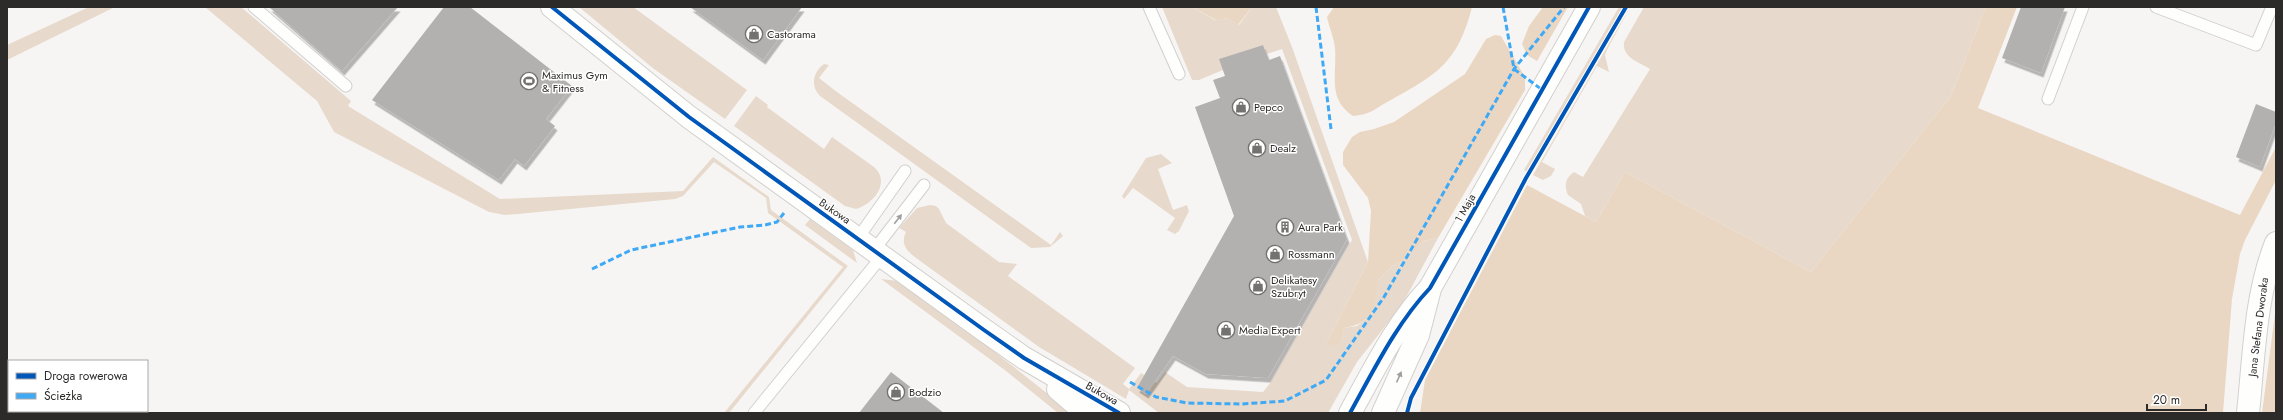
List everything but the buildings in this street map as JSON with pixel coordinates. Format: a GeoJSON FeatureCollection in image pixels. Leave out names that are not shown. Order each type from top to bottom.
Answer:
{"type":"FeatureCollection","features":[{"type":"Feature","properties":{"kind":"street","name":"Bukowa"},"geometry":{"type":"LineString","coordinates":[[552,7],[679,110],[1024,358],[1086,413]]}},
{"type":"Feature","properties":{"kind":"street","name":"1 Maja"},"geometry":{"type":"LineString","coordinates":[[1350,413],[1401,324],[1414,305],[1430,288],[1589,7]]}},
{"type":"Feature","properties":{"kind":"street","name":"Jana Stefana Dworaka"},"geometry":{"type":"LineString","coordinates":[[2248,413],[2260,300],[2267,266],[2276,243]]}},
{"type":"Feature","properties":{"kind":"street","name":"1 Maja"},"geometry":{"type":"LineString","coordinates":[[1383,413],[1418,335],[1430,288]]}},
{"type":"Feature","properties":{"kind":"street","name":"Bukowa"},"geometry":{"type":"LineString","coordinates":[[1024,358],[1119,413]]}},
{"type":"Feature","properties":{"kind":"lane"},"geometry":{"type":"LineString","coordinates":[[254,7],[346,86]]}},
{"type":"Feature","properties":{"kind":"lane"},"geometry":{"type":"LineString","coordinates":[[1150,7],[1179,74]]}},
{"type":"Feature","properties":{"kind":"lane"},"geometry":{"type":"LineString","coordinates":[[2048,99],[2083,7]]}},
{"type":"Feature","properties":{"kind":"lane"},"geometry":{"type":"LineString","coordinates":[[2156,7],[2256,45],[2272,7]]}},
{"type":"Feature","properties":{"kind":"lane"},"geometry":{"type":"LineString","coordinates":[[872,248],[905,171]]}},
{"type":"Feature","properties":{"kind":"lane"},"geometry":{"type":"LineString","coordinates":[[754,413],[872,248],[924,185]]}},
{"type":"Feature","properties":{"kind":"shaded area"},"geometry":{"type":"Polygon","coordinates":[[[89,7],[115,7],[7,60],[7,45],[89,7]]]}},
{"type":"Feature","properties":{"kind":"shaded area"},"geometry":{"type":"Polygon","coordinates":[[[205,7],[241,7],[351,101],[348,106],[500,199],[683,191],[713,157],[769,197],[771,210],[848,266],[729,413],[724,413],[843,267],[768,213],[766,198],[714,162],[683,196],[675,199],[505,215],[489,212],[334,132],[317,101],[205,7]]]}},
{"type":"Feature","properties":{"kind":"shaded area"},"geometry":{"type":"Polygon","coordinates":[[[579,7],[633,7],[747,90],[725,119],[654,69],[579,7]]]}},
{"type":"Feature","properties":{"kind":"shaded area"},"geometry":{"type":"Polygon","coordinates":[[[1162,7],[1193,7],[1215,20],[1228,18],[1239,25],[1252,7],[1276,7],[1292,47],[1368,262],[1326,344],[1342,339],[1344,328],[1357,326],[1369,317],[1378,280],[1392,266],[1403,261],[1410,247],[1415,247],[1424,241],[1438,238],[1402,305],[1357,362],[1328,413],[1159,413],[1129,390],[1126,399],[1039,347],[916,258],[905,247],[904,236],[906,232],[899,228],[917,208],[930,205],[936,206],[946,223],[999,262],[1017,264],[1008,276],[1135,368],[1123,384],[1129,389],[1141,373],[1157,383],[1165,372],[1187,387],[1263,392],[1271,382],[1352,240],[1282,49],[1267,54],[1263,45],[1220,59],[1223,70],[1199,80],[1192,80],[1162,7]]]}},
{"type":"Feature","properties":{"kind":"shaded area"},"geometry":{"type":"Polygon","coordinates":[[[1193,7],[1252,7],[1238,25],[1228,18],[1216,20],[1193,7]]]}},
{"type":"Feature","properties":{"kind":"shaded area"},"geometry":{"type":"Polygon","coordinates":[[[1334,7],[1472,7],[1460,41],[1453,54],[1434,74],[1374,110],[1365,114],[1353,116],[1345,109],[1336,94],[1335,48],[1327,17],[1334,7]]]}},
{"type":"Feature","properties":{"kind":"shaded area"},"geometry":{"type":"Polygon","coordinates":[[[1543,7],[1568,7],[1537,61],[1527,55],[1522,44],[1529,26],[1543,7]]]}},
{"type":"Feature","properties":{"kind":"shaded area"},"geometry":{"type":"Polygon","coordinates":[[[1619,7],[1623,7],[1527,172],[1524,170],[1619,7]]]}},
{"type":"Feature","properties":{"kind":"shaded area"},"geometry":{"type":"Polygon","coordinates":[[[1630,7],[1605,55],[1609,72],[1597,66],[1542,162],[1555,169],[1551,176],[1543,180],[1533,175],[1630,7]]]}},
{"type":"Feature","properties":{"kind":"shaded area"},"geometry":{"type":"Polygon","coordinates":[[[1644,7],[1986,7],[1951,96],[1811,272],[1625,172],[1596,222],[1585,216],[1581,204],[1568,195],[1566,188],[1567,180],[1574,172],[1583,177],[1650,69],[1628,56],[1624,47],[1624,42],[1644,7]]]}},
{"type":"Feature","properties":{"kind":"shaded area"},"geometry":{"type":"Polygon","coordinates":[[[1986,7],[2017,7],[1978,108],[2240,215],[2276,147],[2276,180],[2245,240],[2240,254],[2232,299],[2223,413],[1420,413],[1425,380],[1527,185],[1596,222],[1625,172],[1811,272],[1951,96],[1986,7]]]}},
{"type":"Feature","properties":{"kind":"shaded area"},"geometry":{"type":"Polygon","coordinates":[[[1495,35],[1501,36],[1525,77],[1525,90],[1438,238],[1424,241],[1415,248],[1410,247],[1403,261],[1392,266],[1378,280],[1374,306],[1368,318],[1354,326],[1344,328],[1342,339],[1336,346],[1326,344],[1368,262],[1371,211],[1368,198],[1343,165],[1343,152],[1352,137],[1360,132],[1394,122],[1465,74],[1486,39],[1495,35]]]}},
{"type":"Feature","properties":{"kind":"shaded area"},"geometry":{"type":"Polygon","coordinates":[[[824,64],[829,65],[819,78],[837,92],[1051,245],[1060,232],[1063,236],[1050,247],[1031,248],[820,96],[815,88],[814,79],[817,71],[824,64]]]}},
{"type":"Feature","properties":{"kind":"shaded area"},"geometry":{"type":"Polygon","coordinates":[[[756,96],[768,105],[767,107],[824,149],[832,137],[874,167],[879,173],[881,186],[874,197],[863,206],[856,209],[845,206],[734,126],[756,96]]]}},
{"type":"Feature","properties":{"kind":"shaded area"},"geometry":{"type":"Polygon","coordinates":[[[1161,154],[1172,163],[1158,169],[1173,210],[1187,205],[1189,211],[1179,231],[1175,234],[1167,230],[1175,218],[1133,188],[1124,199],[1122,196],[1146,158],[1161,154]]]}},
{"type":"Feature","properties":{"kind":"shaded area"},"geometry":{"type":"Polygon","coordinates":[[[810,219],[853,250],[857,263],[805,225],[810,219]]]}},
{"type":"Feature","properties":{"kind":"shaded area"},"geometry":{"type":"Polygon","coordinates":[[[881,279],[898,281],[981,341],[1072,413],[1058,413],[1006,371],[881,279]]]}},
{"type":"Feature","properties":{"kind":"shaded area"},"geometry":{"type":"Polygon","coordinates":[[[2276,306],[2276,413],[2262,413],[2276,306]]]}},
{"type":"Feature","properties":{"kind":"marked path"},"geometry":{"type":"LineString","coordinates":[[1316,7],[1331,129]]}},
{"type":"Feature","properties":{"kind":"marked path"},"geometry":{"type":"LineString","coordinates":[[1503,7],[1514,69],[1541,89]]}},
{"type":"Feature","properties":{"kind":"marked path"},"geometry":{"type":"LineString","coordinates":[[1130,382],[1156,397],[1187,403],[1241,404],[1285,401],[1326,380],[1384,297],[1514,69],[1564,7]]}},
{"type":"Feature","properties":{"kind":"marked path"},"geometry":{"type":"LineString","coordinates":[[592,269],[631,250],[740,227],[765,225],[777,222],[784,213]]}},
{"type":"Feature","properties":{"kind":"cycle path"},"geometry":{"type":"LineString","coordinates":[[552,7],[689,117],[984,330],[1024,358],[1119,413]]}},
{"type":"Feature","properties":{"kind":"cycle path"},"geometry":{"type":"LineString","coordinates":[[1350,413],[1396,332],[1430,288],[1589,7]]}},
{"type":"Feature","properties":{"kind":"cycle path"},"geometry":{"type":"LineString","coordinates":[[1407,413],[1411,398],[1526,178],[1626,7]]}},
{"type":"Feature","properties":{"kind":"place","name":"Castorama"},"geometry":{"type":"Point","coordinates":[754,34]}},
{"type":"Feature","properties":{"kind":"place","name":"Maximus Gym & Fitness"},"geometry":{"type":"Point","coordinates":[529,81]}},
{"type":"Feature","properties":{"kind":"place","name":"Pepco"},"geometry":{"type":"Point","coordinates":[1241,107]}},
{"type":"Feature","properties":{"kind":"place","name":"Dealz"},"geometry":{"type":"Point","coordinates":[1257,148]}},
{"type":"Feature","properties":{"kind":"place","name":"Aura Park"},"geometry":{"type":"Point","coordinates":[1285,227]}},
{"type":"Feature","properties":{"kind":"place","name":"Rossmann"},"geometry":{"type":"Point","coordinates":[1275,254]}},
{"type":"Feature","properties":{"kind":"place","name":"Delikatesy Szubryt"},"geometry":{"type":"Point","coordinates":[1258,286]}},
{"type":"Feature","properties":{"kind":"place","name":"Media Expert"},"geometry":{"type":"Point","coordinates":[1226,330]}},
{"type":"Feature","properties":{"kind":"place","name":"Bodzio"},"geometry":{"type":"Point","coordinates":[896,392]}}]}
